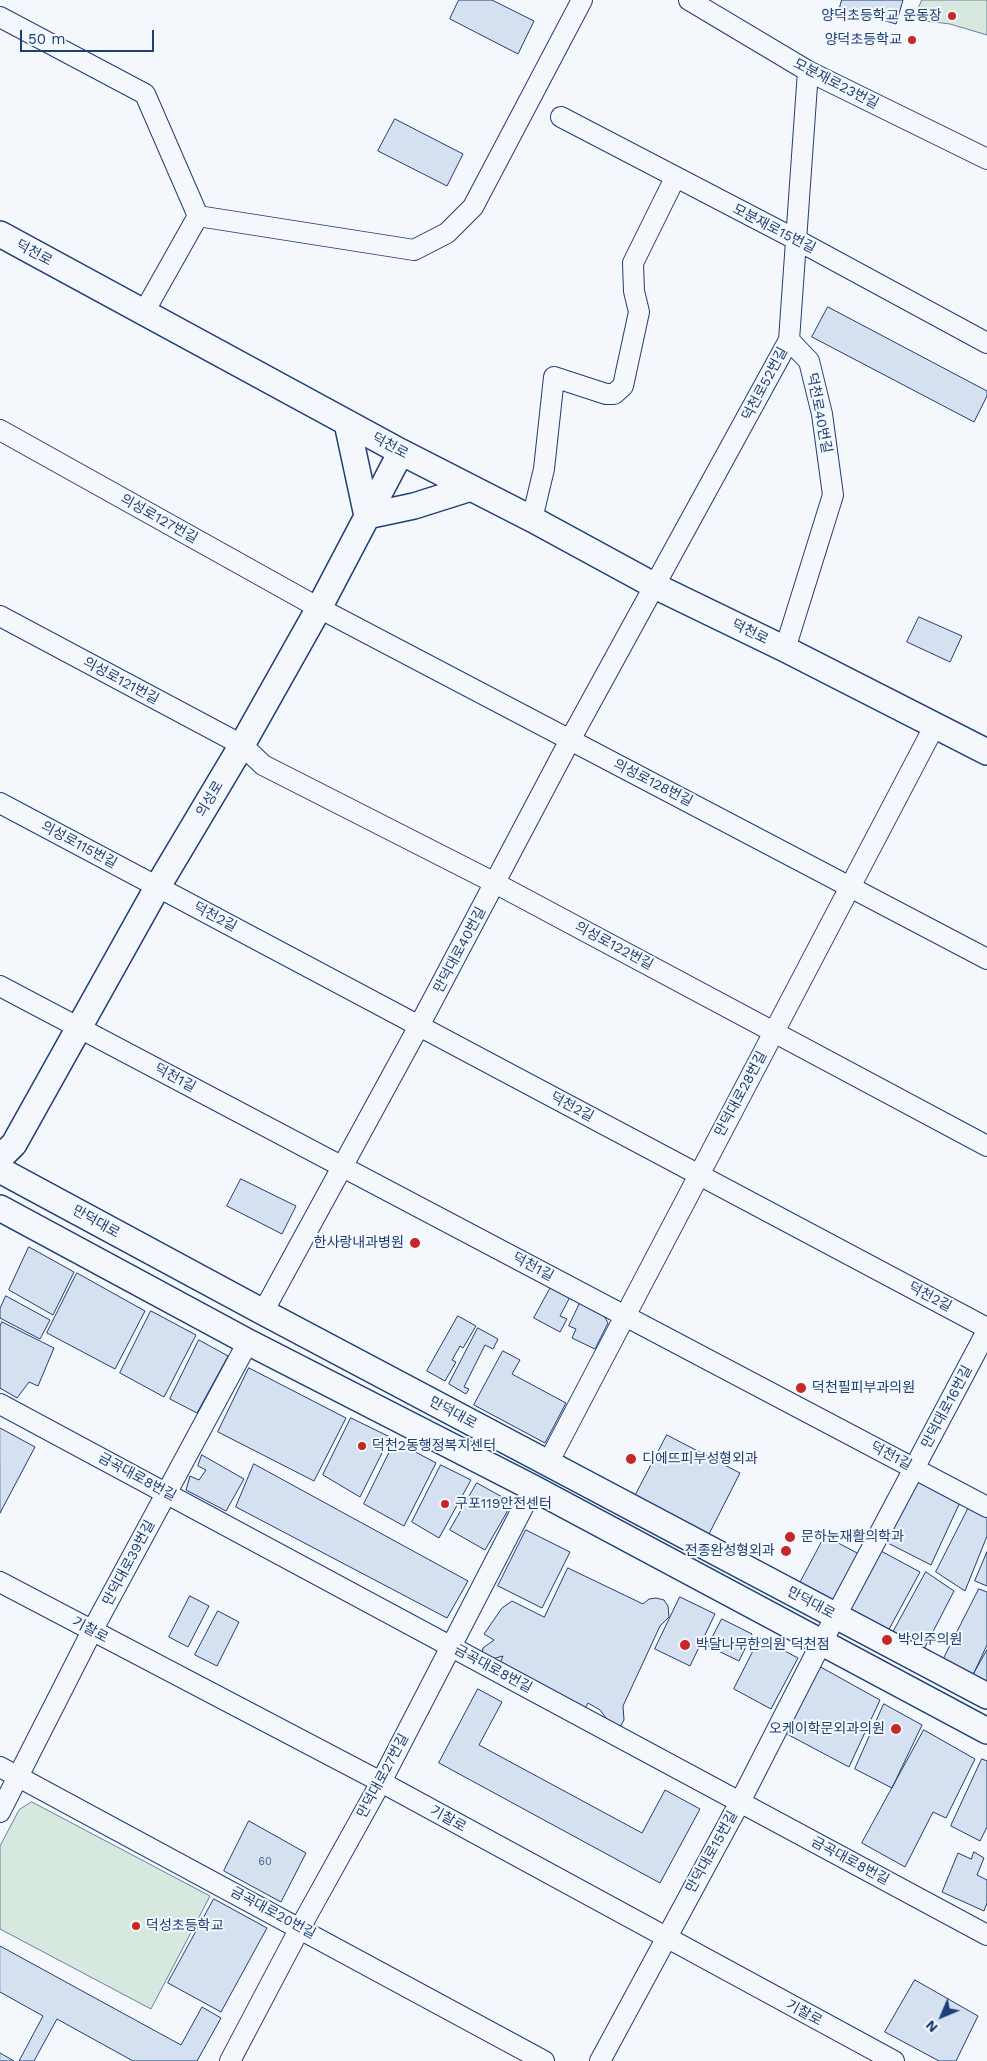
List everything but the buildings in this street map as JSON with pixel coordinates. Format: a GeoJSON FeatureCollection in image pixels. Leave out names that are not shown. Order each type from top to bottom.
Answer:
{"type":"FeatureCollection","features":[{"type":"Feature","properties":{"kind":"main road","name":"덕천로"},"geometry":{"type":"LineString","coordinates":[[0,234],[400,452],[532,519],[655,586],[785,649],[987,752]]}},
{"type":"Feature","properties":{"kind":"main road"},"geometry":{"type":"LineString","coordinates":[[347,423],[367,516],[414,506],[471,488]]}},
{"type":"Feature","properties":{"kind":"main road","name":"의성로"},"geometry":{"type":"LineString","coordinates":[[1,1210],[5,1161],[158,886],[242,745],[319,608],[400,452]]}},
{"type":"Feature","properties":{"kind":"main road","name":"만덕대로"},"geometry":{"type":"LineString","coordinates":[[5,1161],[263,1312],[987,1696]]}},
{"type":"Feature","properties":{"kind":"main road"},"geometry":{"type":"LineString","coordinates":[[1,1210],[248,1342],[533,1488],[987,1731]]}},
{"type":"Feature","properties":{"kind":"street"},"geometry":{"type":"LineString","coordinates":[[198,216],[414,250],[447,233],[473,207],[582,0]]}},
{"type":"Feature","properties":{"kind":"street","name":"모분재로23번길"},"geometry":{"type":"LineString","coordinates":[[689,0],[808,71],[987,159]]}},
{"type":"Feature","properties":{"kind":"street"},"geometry":{"type":"LineString","coordinates":[[0,17],[146,94],[198,216]]}},
{"type":"Feature","properties":{"kind":"street","name":"덕천로52번길"},"geometry":{"type":"LineString","coordinates":[[655,586],[789,340],[808,71]]}},
{"type":"Feature","properties":{"kind":"street","name":"모분재로15번길"},"geometry":{"type":"LineString","coordinates":[[561,117],[795,239],[987,343]]}},
{"type":"Feature","properties":{"kind":"street"},"geometry":{"type":"LineString","coordinates":[[532,519],[544,469],[554,377],[606,394],[614,394],[623,386],[639,312],[634,291],[633,264],[675,178]]}},
{"type":"Feature","properties":{"kind":"street"},"geometry":{"type":"LineString","coordinates":[[144,312],[198,216]]}},
{"type":"Feature","properties":{"kind":"street","name":"덕천로40번길"},"geometry":{"type":"LineString","coordinates":[[789,340],[809,361],[822,414],[833,495]]}},
{"type":"Feature","properties":{"kind":"street","name":"의성로127번길"},"geometry":{"type":"LineString","coordinates":[[0,430],[319,608]]}},
{"type":"Feature","properties":{"kind":"street","name":"덕천로"},"geometry":{"type":"LineString","coordinates":[[785,649],[833,495]]}},
{"type":"Feature","properties":{"kind":"street","name":"만덕대로40번길"},"geometry":{"type":"LineString","coordinates":[[263,1312],[496,883],[570,740],[655,586]]}},
{"type":"Feature","properties":{"kind":"street","name":"의성로128번길"},"geometry":{"type":"LineString","coordinates":[[319,608],[987,959]]}},
{"type":"Feature","properties":{"kind":"street","name":"의성로121번길"},"geometry":{"type":"LineString","coordinates":[[0,616],[242,745]]}},
{"type":"Feature","properties":{"kind":"street","name":"만덕대로28번길"},"geometry":{"type":"LineString","coordinates":[[548,1463],[935,725]]}},
{"type":"Feature","properties":{"kind":"street","name":"의성로122번길"},"geometry":{"type":"LineString","coordinates":[[242,745],[263,765],[496,883],[987,1146]]}},
{"type":"Feature","properties":{"kind":"street","name":"의성로115번길"},"geometry":{"type":"LineString","coordinates":[[0,803],[158,886]]}},
{"type":"Feature","properties":{"kind":"street","name":"덕천2길"},"geometry":{"type":"LineString","coordinates":[[158,886],[987,1329]]}},
{"type":"Feature","properties":{"kind":"street","name":"덕천1길"},"geometry":{"type":"LineString","coordinates":[[0,986],[987,1507]]}},
{"type":"Feature","properties":{"kind":"street","name":"만덕대로16번길"},"geometry":{"type":"LineString","coordinates":[[822,1643],[987,1329]]}},
{"type":"Feature","properties":{"kind":"street","name":"만덕대로39번길"},"geometry":{"type":"LineString","coordinates":[[0,1812],[92,1631],[248,1342]]}},
{"type":"Feature","properties":{"kind":"street","name":"금곡대로8번길"},"geometry":{"type":"LineString","coordinates":[[0,1404],[987,1935]]}},
{"type":"Feature","properties":{"kind":"street","name":"만덕대로27번길"},"geometry":{"type":"LineString","coordinates":[[230,2061],[300,1928],[381,1782],[533,1488]]}},
{"type":"Feature","properties":{"kind":"street","name":"기찰로"},"geometry":{"type":"LineString","coordinates":[[0,1582],[381,1782],[894,2061]]}},
{"type":"Feature","properties":{"kind":"street","name":"만덕대로15번길"},"geometry":{"type":"LineString","coordinates":[[600,2061],[740,1802],[822,1643]]}},
{"type":"Feature","properties":{"kind":"street","name":"금곡대로20번길"},"geometry":{"type":"LineString","coordinates":[[0,1767],[544,2061]]}},
{"type":"Feature","properties":{"kind":"shaded area","name":"양덕초등학교 운동장"},"geometry":{"type":"Polygon","coordinates":[[[922,0],[987,0],[987,35],[950,24],[918,20],[917,12],[922,0]]]}},
{"type":"Feature","properties":{"kind":"shaded area"},"geometry":{"type":"Polygon","coordinates":[[[32,1802],[210,1896],[151,2009],[0,1929],[0,1846],[19,1810],[32,1802]]]}},
{"type":"Feature","properties":{"kind":"place","name":"양덕초등학교 운동장"},"geometry":{"type":"Point","coordinates":[952,16]}},
{"type":"Feature","properties":{"kind":"place","name":"양덕초등학교"},"geometry":{"type":"Point","coordinates":[912,40]}},
{"type":"Feature","properties":{"kind":"place","name":"한사랑내과병원"},"geometry":{"type":"Point","coordinates":[415,1243]}},
{"type":"Feature","properties":{"kind":"place","name":"덕천필피부과의원"},"geometry":{"type":"Point","coordinates":[801,1388]}},
{"type":"Feature","properties":{"kind":"place","name":"덕천2동행정복지센터"},"geometry":{"type":"Point","coordinates":[362,1446]}},
{"type":"Feature","properties":{"kind":"place","name":"디에뜨피부성형외과"},"geometry":{"type":"Point","coordinates":[631,1459]}},
{"type":"Feature","properties":{"kind":"place","name":"구포119안전센터"},"geometry":{"type":"Point","coordinates":[445,1504]}},
{"type":"Feature","properties":{"kind":"place","name":"문하눈재활의학과"},"geometry":{"type":"Point","coordinates":[790,1537]}},
{"type":"Feature","properties":{"kind":"place","name":"전종완성형외과"},"geometry":{"type":"Point","coordinates":[786,1551]}},
{"type":"Feature","properties":{"kind":"place","name":"박인주의원"},"geometry":{"type":"Point","coordinates":[887,1640]}},
{"type":"Feature","properties":{"kind":"place","name":"박달나무한의원 덕천점"},"geometry":{"type":"Point","coordinates":[685,1645]}},
{"type":"Feature","properties":{"kind":"place","name":"오케이학문외과의원"},"geometry":{"type":"Point","coordinates":[896,1729]}},
{"type":"Feature","properties":{"kind":"place","name":"덕성초등학교"},"geometry":{"type":"Point","coordinates":[136,1926]}}]}
